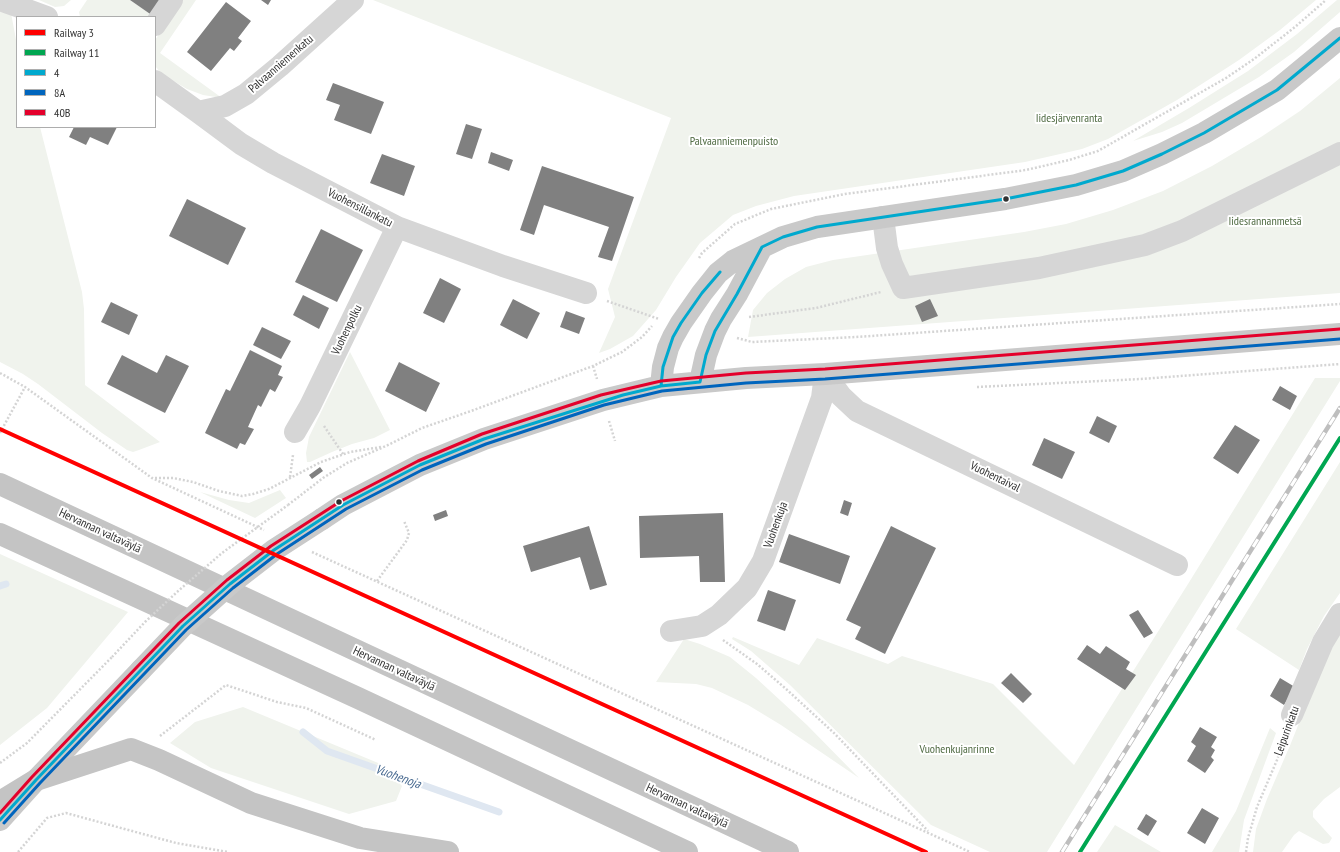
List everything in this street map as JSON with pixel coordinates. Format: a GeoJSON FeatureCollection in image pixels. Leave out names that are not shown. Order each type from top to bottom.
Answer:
{"type":"FeatureCollection","features":[{"type":"Feature","properties":{"kind":"highway","name":"Hervannan valtaväylä"},"geometry":{"type":"LineString","coordinates":[[0,484],[788,852]]}},
{"type":"Feature","properties":{"kind":"highway"},"geometry":{"type":"LineString","coordinates":[[0,534],[358,698],[687,852]]}},
{"type":"Feature","properties":{"kind":"highway"},"geometry":{"type":"LineString","coordinates":[[0,802],[36,780],[131,749],[159,760],[251,803],[360,838],[448,852]]}},
{"type":"Feature","properties":{"kind":"main road"},"geometry":{"type":"LineString","coordinates":[[661,386],[663,367],[668,348],[671,318],[702,293],[718,273],[734,261],[783,237],[817,227],[1005,199],[1076,185],[1123,170],[1162,154],[1204,133],[1277,90],[1340,38]]}},
{"type":"Feature","properties":{"kind":"main road"},"geometry":{"type":"LineString","coordinates":[[700,382],[706,356],[715,331],[762,247]]}},
{"type":"Feature","properties":{"kind":"main road"},"geometry":{"type":"LineString","coordinates":[[0,820],[36,780],[183,626],[230,584],[274,550],[343,505],[420,464],[484,438],[603,400],[661,386],[746,378],[825,374],[1340,334]]}},
{"type":"Feature","properties":{"kind":"street"},"geometry":{"type":"LineString","coordinates":[[0,0],[44,16]]}},
{"type":"Feature","properties":{"kind":"street"},"geometry":{"type":"LineString","coordinates":[[156,24],[172,0]]}},
{"type":"Feature","properties":{"kind":"street","name":"Palvaanniemenkatu"},"geometry":{"type":"LineString","coordinates":[[198,112],[225,106],[246,94],[280,66],[353,0]]}},
{"type":"Feature","properties":{"kind":"street","name":"Vuohensillankatu"},"geometry":{"type":"LineString","coordinates":[[156,82],[247,148],[280,167],[397,227],[503,266],[586,293]]}},
{"type":"Feature","properties":{"kind":"street"},"geometry":{"type":"LineString","coordinates":[[883,217],[887,248],[892,264],[904,288],[1039,268],[1145,245],[1182,231],[1340,154]]}},
{"type":"Feature","properties":{"kind":"street","name":"Vuohenpolku"},"geometry":{"type":"LineString","coordinates":[[295,432],[310,406],[397,227]]}},
{"type":"Feature","properties":{"kind":"street","name":"Vuohentaival"},"geometry":{"type":"LineString","coordinates":[[825,374],[841,396],[857,411],[1177,565]]}},
{"type":"Feature","properties":{"kind":"street","name":"Vuohenkuja"},"geometry":{"type":"LineString","coordinates":[[672,632],[702,626],[719,615],[747,588],[763,561],[822,398],[825,374]]}},
{"type":"Feature","properties":{"kind":"street","name":"Leipurinkatu"},"geometry":{"type":"LineString","coordinates":[[1292,715],[1324,642],[1340,614]]}},
{"type":"Feature","properties":{"kind":"path"},"geometry":{"type":"LineString","coordinates":[[698,260],[702,253],[735,224],[771,209],[845,194],[1026,170],[1069,160],[1098,151],[1226,78],[1254,59],[1295,27],[1326,0]]}},
{"type":"Feature","properties":{"kind":"path"},"geometry":{"type":"LineString","coordinates":[[748,318],[816,308],[904,288]]}},
{"type":"Feature","properties":{"kind":"path"},"geometry":{"type":"LineString","coordinates":[[586,293],[658,319],[671,318]]}},
{"type":"Feature","properties":{"kind":"path"},"geometry":{"type":"LineString","coordinates":[[715,331],[752,342],[856,337],[1340,304]]}},
{"type":"Feature","properties":{"kind":"path"},"geometry":{"type":"LineString","coordinates":[[658,319],[671,318]]}},
{"type":"Feature","properties":{"kind":"path"},"geometry":{"type":"LineString","coordinates":[[0,763],[27,743],[156,612],[222,553],[288,506],[323,478],[348,463],[422,428],[593,366],[622,352],[642,337],[653,325]]}},
{"type":"Feature","properties":{"kind":"path"},"geometry":{"type":"LineString","coordinates":[[975,387],[1141,379],[1340,364]]}},
{"type":"Feature","properties":{"kind":"path"},"geometry":{"type":"LineString","coordinates":[[0,373],[25,387],[152,478],[270,532]]}},
{"type":"Feature","properties":{"kind":"path"},"geometry":{"type":"LineString","coordinates":[[0,433],[25,387]]}},
{"type":"Feature","properties":{"kind":"path"},"geometry":{"type":"LineString","coordinates":[[310,406],[343,454]]}},
{"type":"Feature","properties":{"kind":"path"},"geometry":{"type":"LineString","coordinates":[[152,478],[173,478],[193,482],[219,491],[242,496],[268,489],[321,462],[343,454],[386,446]]}},
{"type":"Feature","properties":{"kind":"path"},"geometry":{"type":"LineString","coordinates":[[377,581],[408,540],[409,533],[404,522]]}},
{"type":"Feature","properties":{"kind":"path"},"geometry":{"type":"LineString","coordinates":[[306,549],[970,852]]}},
{"type":"Feature","properties":{"kind":"path"},"geometry":{"type":"LineString","coordinates":[[702,626],[757,664],[785,688],[834,733],[929,833]]}},
{"type":"Feature","properties":{"kind":"path"},"geometry":{"type":"LineString","coordinates":[[158,737],[226,685],[277,702],[306,708],[376,740]]}},
{"type":"Feature","properties":{"kind":"path","name":"Leipurinkatu"},"geometry":{"type":"LineString","coordinates":[[1246,852],[1248,838],[1257,807],[1277,760],[1292,715]]}},
{"type":"Feature","properties":{"kind":"path"},"geometry":{"type":"LineString","coordinates":[[18,852],[47,818],[66,813],[176,843],[228,852]]}},
{"type":"Feature","properties":{"kind":"green space"},"geometry":{"type":"Polygon","coordinates":[[[39,0],[71,0],[64,6],[55,7],[39,0]]]}},
{"type":"Feature","properties":{"kind":"green space"},"geometry":{"type":"Polygon","coordinates":[[[87,0],[130,0],[153,16],[80,16],[79,12],[87,0]]]}},
{"type":"Feature","properties":{"kind":"green space"},"geometry":{"type":"Polygon","coordinates":[[[182,0],[196,0],[160,53],[222,98],[203,95],[187,89],[162,74],[156,67],[156,39],[182,0]]]}},
{"type":"Feature","properties":{"kind":"green space"},"geometry":{"type":"Polygon","coordinates":[[[373,0],[1316,0],[1280,30],[1239,60],[1177,100],[1108,139],[1082,149],[1025,162],[794,196],[756,206],[733,215],[700,243],[676,277],[656,310],[633,336],[610,349],[599,353],[615,317],[608,289],[671,118],[373,0]]]}},
{"type":"Feature","properties":{"kind":"green space"},"geometry":{"type":"Polygon","coordinates":[[[1337,0],[1340,0],[1340,12],[1294,52],[1259,77],[1182,123],[1162,132],[1133,141],[1248,71],[1297,34],[1337,0]]]}},
{"type":"Feature","properties":{"kind":"green space"},"geometry":{"type":"Polygon","coordinates":[[[0,12],[11,13],[16,40],[16,128],[40,128],[82,292],[84,309],[85,385],[160,442],[133,452],[127,450],[102,433],[38,384],[0,362],[0,12]]]}},
{"type":"Feature","properties":{"kind":"green space","name":"Iidesrannanmetsä"},"geometry":{"type":"Polygon","coordinates":[[[1340,78],[1340,293],[748,337],[753,310],[767,293],[785,279],[806,267],[833,260],[1024,232],[1066,224],[1113,210],[1163,191],[1212,166],[1261,137],[1300,111],[1340,78]]]}},
{"type":"Feature","properties":{"kind":"green space"},"geometry":{"type":"Polygon","coordinates":[[[350,352],[390,430],[374,438],[352,444],[307,462],[306,453],[309,437],[350,352]]]}},
{"type":"Feature","properties":{"kind":"green space","name":"Vuohenkujanrinne"},"geometry":{"type":"Polygon","coordinates":[[[1315,378],[1340,378],[1340,381],[1047,852],[990,852],[931,825],[790,685],[751,651],[732,639],[733,637],[799,665],[817,638],[888,664],[902,656],[993,684],[1074,765],[1315,378]]]}},
{"type":"Feature","properties":{"kind":"green space"},"geometry":{"type":"Polygon","coordinates":[[[1340,462],[1340,593],[1324,616],[1307,649],[1299,670],[1236,629],[1340,462]]]}},
{"type":"Feature","properties":{"kind":"green space"},"geometry":{"type":"Polygon","coordinates":[[[280,490],[286,498],[255,518],[200,492],[229,500],[249,503],[280,490]]]}},
{"type":"Feature","properties":{"kind":"green space"},"geometry":{"type":"Polygon","coordinates":[[[0,554],[128,612],[47,708],[0,745],[0,554]]]}},
{"type":"Feature","properties":{"kind":"green space"},"geometry":{"type":"Polygon","coordinates":[[[1340,630],[1340,787],[1324,799],[1313,811],[1313,817],[1332,838],[1329,843],[1323,844],[1299,831],[1294,835],[1282,852],[1253,852],[1256,829],[1267,799],[1329,648],[1340,630]]]}},
{"type":"Feature","properties":{"kind":"green space"},"geometry":{"type":"Polygon","coordinates":[[[684,639],[730,657],[756,678],[807,725],[859,778],[781,725],[748,705],[712,688],[696,684],[656,682],[684,639]]]}},
{"type":"Feature","properties":{"kind":"green space"},"geometry":{"type":"Polygon","coordinates":[[[243,707],[383,765],[402,786],[396,801],[349,814],[211,768],[170,743],[195,722],[243,707]]]}},
{"type":"Feature","properties":{"kind":"green space"},"geometry":{"type":"Polygon","coordinates":[[[1270,728],[1276,733],[1244,820],[1239,852],[1212,852],[1236,811],[1270,728]]]}},
{"type":"Feature","properties":{"kind":"green space"},"geometry":{"type":"Polygon","coordinates":[[[1115,825],[1161,852],[1097,852],[1115,825]]]}},
{"type":"Feature","properties":{"kind":"building"},"geometry":{"type":"Polygon","coordinates":[[[130,0],[165,0],[153,16],[130,0]]]}},
{"type":"Feature","properties":{"kind":"building"},"geometry":{"type":"Polygon","coordinates":[[[261,0],[271,0],[268,5],[261,0]]]}},
{"type":"Feature","properties":{"kind":"building"},"geometry":{"type":"Polygon","coordinates":[[[226,2],[251,21],[238,38],[242,41],[234,51],[230,48],[211,71],[187,52],[226,2]]]}},
{"type":"Feature","properties":{"kind":"building"},"geometry":{"type":"Polygon","coordinates":[[[333,83],[384,102],[371,134],[334,120],[340,105],[326,100],[333,83]]]}},
{"type":"Feature","properties":{"kind":"building"},"geometry":{"type":"Polygon","coordinates":[[[466,124],[482,129],[472,159],[456,154],[466,124]]]}},
{"type":"Feature","properties":{"kind":"building"},"geometry":{"type":"Polygon","coordinates":[[[74,128],[116,128],[108,145],[90,137],[86,145],[69,137],[74,128]]]}},
{"type":"Feature","properties":{"kind":"building"},"geometry":{"type":"Polygon","coordinates":[[[491,152],[513,160],[509,171],[488,163],[491,152]]]}},
{"type":"Feature","properties":{"kind":"building"},"geometry":{"type":"Polygon","coordinates":[[[382,154],[415,166],[404,196],[370,183],[382,154]]]}},
{"type":"Feature","properties":{"kind":"building"},"geometry":{"type":"Polygon","coordinates":[[[542,166],[634,197],[612,261],[598,257],[609,227],[544,205],[534,235],[520,230],[542,166]]]}},
{"type":"Feature","properties":{"kind":"building"},"geometry":{"type":"Polygon","coordinates":[[[187,199],[246,228],[228,265],[169,236],[187,199]]]}},
{"type":"Feature","properties":{"kind":"building"},"geometry":{"type":"Polygon","coordinates":[[[321,229],[363,250],[337,302],[295,282],[321,229]]]}},
{"type":"Feature","properties":{"kind":"building"},"geometry":{"type":"Polygon","coordinates":[[[440,278],[461,289],[444,323],[423,313],[440,278]]]}},
{"type":"Feature","properties":{"kind":"building"},"geometry":{"type":"Polygon","coordinates":[[[303,295],[329,308],[319,329],[293,315],[303,295]]]}},
{"type":"Feature","properties":{"kind":"building"},"geometry":{"type":"Polygon","coordinates":[[[513,299],[540,313],[527,339],[500,325],[513,299]]]}},
{"type":"Feature","properties":{"kind":"building"},"geometry":{"type":"Polygon","coordinates":[[[930,299],[938,316],[922,322],[915,306],[930,299]]]}},
{"type":"Feature","properties":{"kind":"building"},"geometry":{"type":"Polygon","coordinates":[[[111,302],[138,315],[129,335],[101,322],[111,302]]]}},
{"type":"Feature","properties":{"kind":"building"},"geometry":{"type":"Polygon","coordinates":[[[566,311],[585,318],[579,334],[560,327],[566,311]]]}},
{"type":"Feature","properties":{"kind":"building"},"geometry":{"type":"Polygon","coordinates":[[[262,327],[291,341],[281,359],[253,345],[262,327]]]}},
{"type":"Feature","properties":{"kind":"building"},"geometry":{"type":"Polygon","coordinates":[[[250,350],[282,366],[278,375],[283,377],[275,392],[270,389],[261,407],[258,405],[248,427],[254,429],[245,445],[240,443],[237,449],[205,433],[226,389],[230,391],[250,350]]]}},
{"type":"Feature","properties":{"kind":"building"},"geometry":{"type":"Polygon","coordinates":[[[122,355],[157,373],[166,355],[189,366],[165,413],[107,384],[122,355]]]}},
{"type":"Feature","properties":{"kind":"building"},"geometry":{"type":"Polygon","coordinates":[[[399,362],[440,383],[426,412],[385,391],[399,362]]]}},
{"type":"Feature","properties":{"kind":"building"},"geometry":{"type":"Polygon","coordinates":[[[1280,386],[1297,396],[1290,410],[1272,400],[1280,386]]]}},
{"type":"Feature","properties":{"kind":"building"},"geometry":{"type":"Polygon","coordinates":[[[1097,416],[1117,426],[1109,443],[1089,433],[1097,416]]]}},
{"type":"Feature","properties":{"kind":"building"},"geometry":{"type":"Polygon","coordinates":[[[1235,425],[1260,440],[1238,474],[1213,458],[1235,425]]]}},
{"type":"Feature","properties":{"kind":"building"},"geometry":{"type":"Polygon","coordinates":[[[1044,438],[1075,452],[1062,479],[1032,465],[1044,438]]]}},
{"type":"Feature","properties":{"kind":"building"},"geometry":{"type":"Polygon","coordinates":[[[320,467],[323,471],[312,479],[309,475],[320,467]]]}},
{"type":"Feature","properties":{"kind":"building"},"geometry":{"type":"Polygon","coordinates":[[[844,500],[852,503],[848,516],[840,513],[844,500]]]}},
{"type":"Feature","properties":{"kind":"building"},"geometry":{"type":"Polygon","coordinates":[[[446,510],[448,516],[435,521],[433,515],[446,510]]]}},
{"type":"Feature","properties":{"kind":"building"},"geometry":{"type":"Polygon","coordinates":[[[723,513],[725,582],[700,582],[699,556],[640,558],[639,516],[723,513]]]}},
{"type":"Feature","properties":{"kind":"building"},"geometry":{"type":"Polygon","coordinates":[[[589,526],[607,585],[590,590],[580,557],[531,572],[523,546],[589,526]]]}},
{"type":"Feature","properties":{"kind":"building"},"geometry":{"type":"Polygon","coordinates":[[[891,526],[936,548],[885,654],[855,639],[861,627],[846,620],[891,526]]]}},
{"type":"Feature","properties":{"kind":"building"},"geometry":{"type":"Polygon","coordinates":[[[789,534],[850,556],[840,584],[779,562],[789,534]]]}},
{"type":"Feature","properties":{"kind":"building"},"geometry":{"type":"Polygon","coordinates":[[[768,590],[796,600],[785,631],[757,621],[768,590]]]}},
{"type":"Feature","properties":{"kind":"building"},"geometry":{"type":"Polygon","coordinates":[[[1138,610],[1153,633],[1144,638],[1129,615],[1138,610]]]}},
{"type":"Feature","properties":{"kind":"building"},"geometry":{"type":"Polygon","coordinates":[[[1087,645],[1100,654],[1106,646],[1130,662],[1126,669],[1136,675],[1125,690],[1077,659],[1087,645]]]}},
{"type":"Feature","properties":{"kind":"building"},"geometry":{"type":"Polygon","coordinates":[[[1011,673],[1032,694],[1023,703],[1001,683],[1011,673]]]}},
{"type":"Feature","properties":{"kind":"building"},"geometry":{"type":"Polygon","coordinates":[[[1280,678],[1295,687],[1284,705],[1270,696],[1280,678]]]}},
{"type":"Feature","properties":{"kind":"building"},"geometry":{"type":"Polygon","coordinates":[[[1200,727],[1217,737],[1211,747],[1215,750],[1211,757],[1214,760],[1205,773],[1187,761],[1196,746],[1191,742],[1200,727]]]}},
{"type":"Feature","properties":{"kind":"building"},"geometry":{"type":"Polygon","coordinates":[[[1202,808],[1219,818],[1205,844],[1187,833],[1202,808]]]}},
{"type":"Feature","properties":{"kind":"building"},"geometry":{"type":"Polygon","coordinates":[[[1146,814],[1157,821],[1148,836],[1137,829],[1146,814]]]}},
{"type":"Feature","properties":{"kind":"waterway","name":"Vuohenoja"},"geometry":{"type":"LineString","coordinates":[[0,586],[6,584]]}},
{"type":"Feature","properties":{"kind":"waterway","name":"Vuohenoja"},"geometry":{"type":"LineString","coordinates":[[303,732],[327,751],[499,812]]}},
{"type":"Feature","properties":{"kind":"railway"},"geometry":{"type":"LineString","coordinates":[[1062,852],[1340,408]]}},
{"type":"Feature","properties":{"kind":"rail line","name":"3"},"geometry":{"type":"LineString","coordinates":[[0,429],[926,852]]}},
{"type":"Feature","properties":{"kind":"rail line","name":"11"},"geometry":{"type":"LineString","coordinates":[[1080,852],[1340,438]]}},
{"type":"Feature","properties":{"kind":"transit line","name":"4"},"geometry":{"type":"LineString","coordinates":[[0,820],[36,780],[183,626],[230,584],[274,550],[343,505],[420,465],[484,439],[623,395],[661,386],[700,382],[706,355],[715,331],[762,247],[783,237],[817,227],[1005,199],[1076,185],[1123,171],[1204,133],[1277,90],[1340,38]]}},
{"type":"Feature","properties":{"kind":"transit line","name":"4"},"geometry":{"type":"LineString","coordinates":[[661,386],[663,367],[673,337],[702,293],[720,272]]}},
{"type":"Feature","properties":{"kind":"transit line","name":"40B"},"geometry":{"type":"LineString","coordinates":[[0,813],[32,777],[179,623],[227,580],[271,546],[341,501],[418,461],[482,434],[601,395],[661,381],[746,373],[825,369],[1340,329]]}},
{"type":"Feature","properties":{"kind":"transit line","name":"8A"},"geometry":{"type":"LineString","coordinates":[[4,823],[40,783],[186,630],[233,588],[277,554],[346,509],[422,470],[486,444],[604,405],[662,391],[746,383],[825,379],[1340,339]]}},
{"type":"Feature","properties":{"kind":"park label","name":"Iidesjärvenranta"},"geometry":{"type":"Point","coordinates":[1069,119]}},
{"type":"Feature","properties":{"kind":"park label","name":"Palvaanniemenpuisto"},"geometry":{"type":"Point","coordinates":[734,142]}}]}
